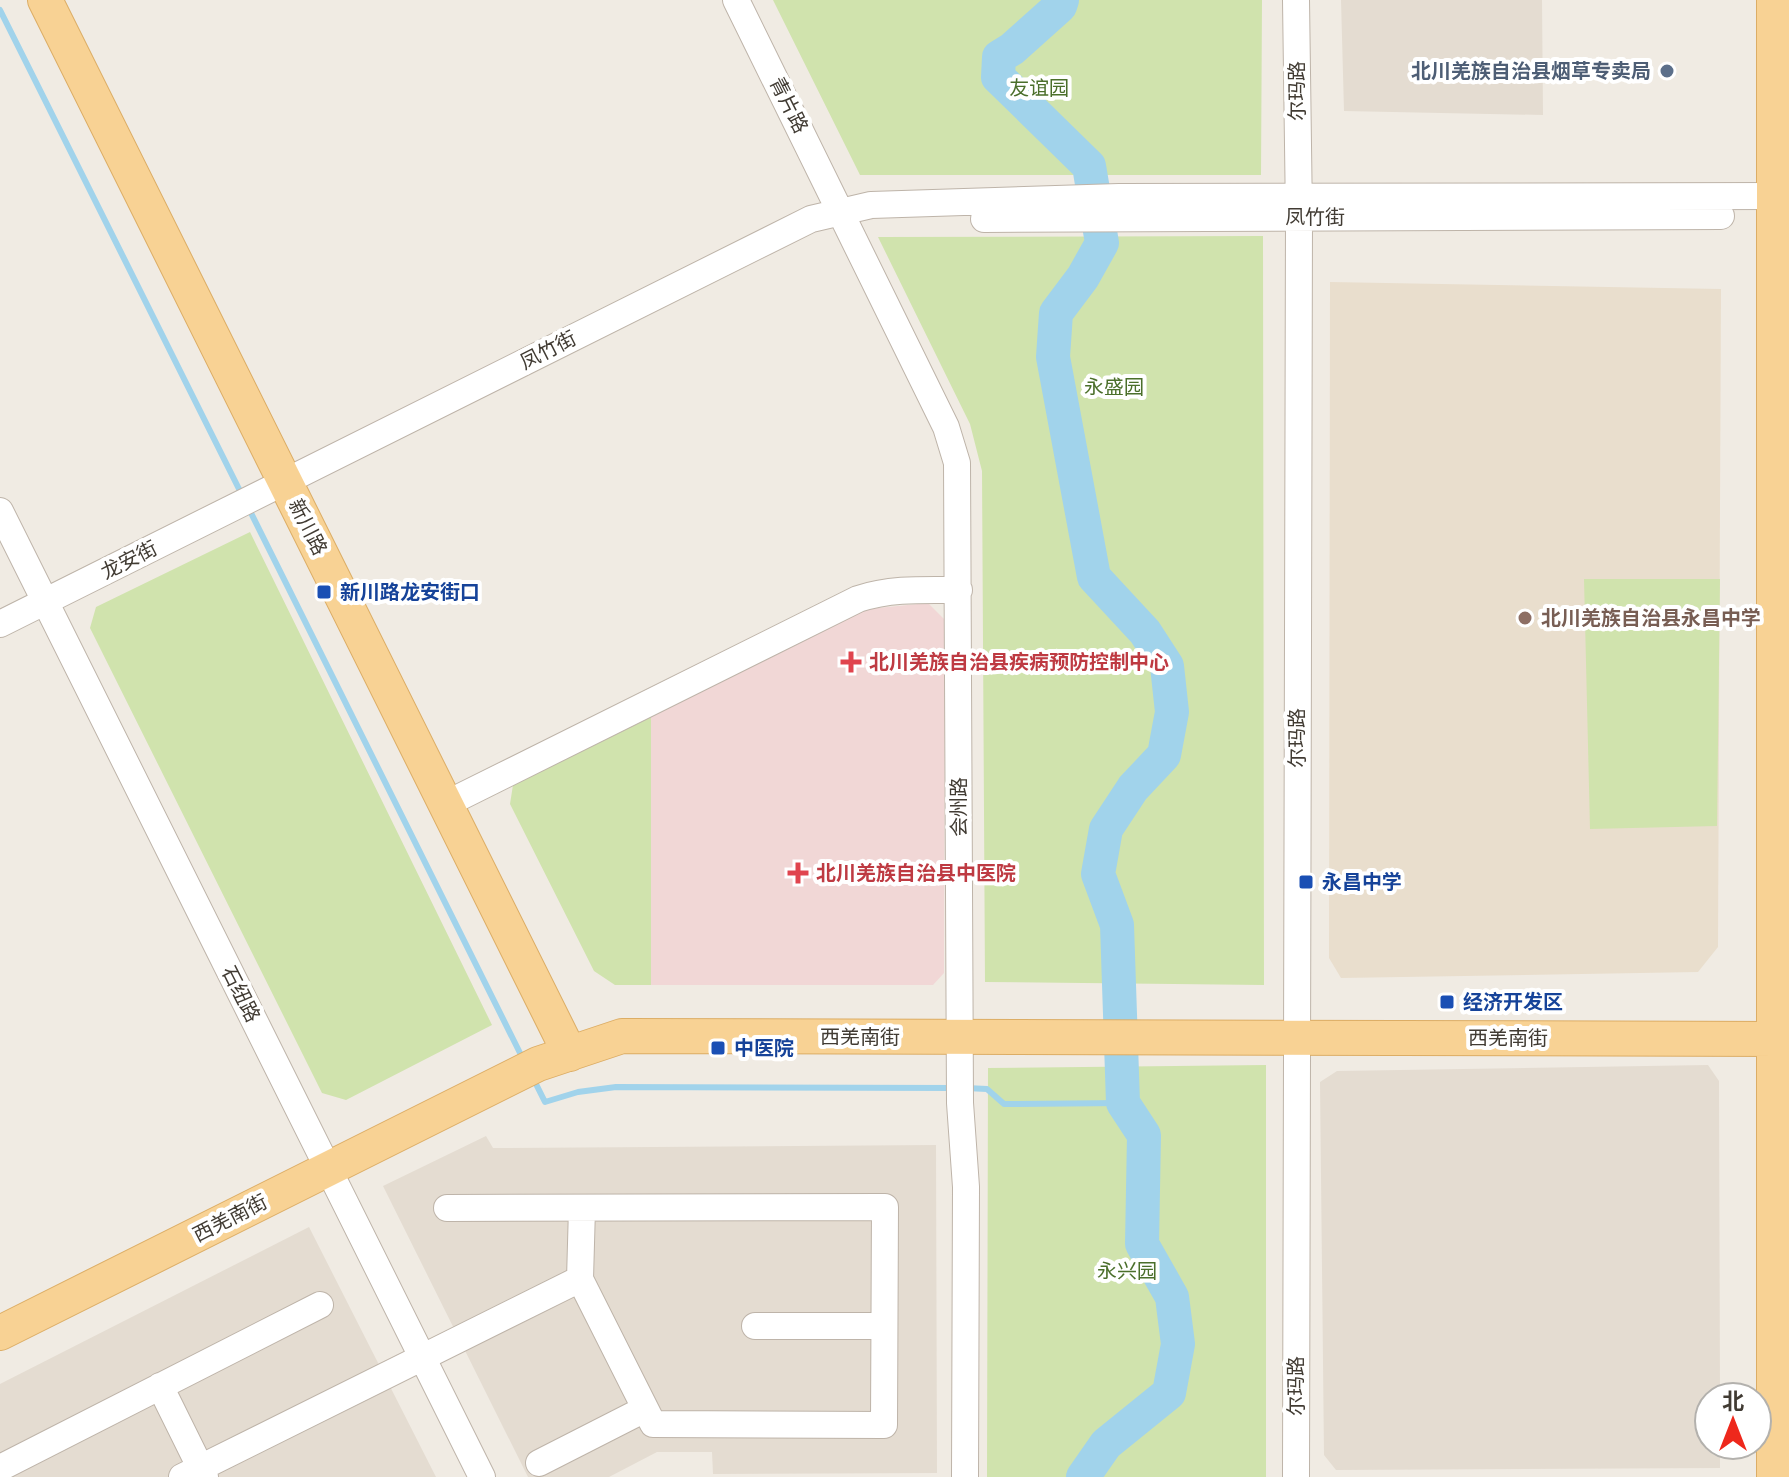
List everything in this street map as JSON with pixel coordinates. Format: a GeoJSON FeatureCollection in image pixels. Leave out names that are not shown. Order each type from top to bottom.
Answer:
{"type":"FeatureCollection","features":[{"type":"Feature","properties":{"kind":"main road","name":"新川路"},"geometry":{"type":"LineString","coordinates":[[45,0],[271,489],[455,799],[548,1050]]}},
{"type":"Feature","properties":{"kind":"main road","name":"新川路"},"geometry":{"type":"LineString","coordinates":[[67,0],[271,489]]}},
{"type":"Feature","properties":{"kind":"main road"},"geometry":{"type":"LineString","coordinates":[[1774,0],[1781,206],[1781,1029],[1774,1477]]}},
{"type":"Feature","properties":{"kind":"main road","name":"西羌南街"},"geometry":{"type":"LineString","coordinates":[[0,1308],[324,1159],[548,1050],[622,1036],[960,1027],[1781,1029]]}},
{"type":"Feature","properties":{"kind":"main road","name":"西羌南街"},"geometry":{"type":"LineString","coordinates":[[0,1333],[324,1159]]}},
{"type":"Feature","properties":{"kind":"street","name":"青片路"},"geometry":{"type":"LineString","coordinates":[[736,0],[841,211]]}},
{"type":"Feature","properties":{"kind":"street","name":"尔玛路"},"geometry":{"type":"LineString","coordinates":[[1296,0],[1296,1477]]}},
{"type":"Feature","properties":{"kind":"street","name":"凤竹街"},"geometry":{"type":"LineString","coordinates":[[271,489],[811,219],[841,211],[879,219],[1026,209],[1781,206]]}},
{"type":"Feature","properties":{"kind":"street","name":"会州路"},"geometry":{"type":"LineString","coordinates":[[841,211],[953,446],[959,482],[960,1103],[966,1187],[965,1477]]}},
{"type":"Feature","properties":{"kind":"street","name":"龙安街"},"geometry":{"type":"LineString","coordinates":[[0,624],[271,489]]}},
{"type":"Feature","properties":{"kind":"street","name":"石纽路"},"geometry":{"type":"LineString","coordinates":[[0,511],[482,1477]]}},
{"type":"Feature","properties":{"kind":"street"},"geometry":{"type":"LineString","coordinates":[[455,799],[858,599],[901,590],[959,590]]}},
{"type":"Feature","properties":{"kind":"street"},"geometry":{"type":"LineString","coordinates":[[447,1208],[885,1207],[884,1425],[653,1424],[580,1279],[582,1208]]}},
{"type":"Feature","properties":{"kind":"street"},"geometry":{"type":"LineString","coordinates":[[160,1386],[196,1474],[580,1279]]}},
{"type":"Feature","properties":{"kind":"street"},"geometry":{"type":"LineString","coordinates":[[0,1468],[320,1305]]}},
{"type":"Feature","properties":{"kind":"street"},"geometry":{"type":"LineString","coordinates":[[755,1326],[884,1326]]}},
{"type":"Feature","properties":{"kind":"street"},"geometry":{"type":"LineString","coordinates":[[539,1463],[645,1409]]}},
{"type":"Feature","properties":{"kind":"shaded area"},"geometry":{"type":"Polygon","coordinates":[[[1341,0],[1542,0],[1543,115],[1344,111],[1341,0]]]}},
{"type":"Feature","properties":{"kind":"shaded area","name":"北川羌族自治县永昌中学"},"geometry":{"type":"Polygon","coordinates":[[[1330,282],[1721,289],[1718,947],[1698,972],[1341,978],[1329,958],[1330,282]]]}},
{"type":"Feature","properties":{"kind":"shaded area","name":"北川羌族自治县中医院"},"geometry":{"type":"Polygon","coordinates":[[[928,603],[945,620],[944,973],[933,985],[651,985],[651,717],[868,609],[928,603]]]}},
{"type":"Feature","properties":{"kind":"shaded area"},"geometry":{"type":"Polygon","coordinates":[[[1708,1065],[1719,1081],[1720,1381],[1693,1381],[1693,1461],[1720,1461],[1720,1468],[1336,1470],[1324,1455],[1320,1082],[1337,1071],[1708,1065]]]}},
{"type":"Feature","properties":{"kind":"shaded area"},"geometry":{"type":"Polygon","coordinates":[[[486,1136],[493,1148],[936,1145],[937,1473],[713,1474],[712,1452],[657,1452],[609,1477],[528,1477],[383,1186],[486,1136]]]}},
{"type":"Feature","properties":{"kind":"shaded area"},"geometry":{"type":"Polygon","coordinates":[[[309,1227],[436,1477],[0,1477],[0,1384],[309,1227]]]}},
{"type":"Feature","properties":{"kind":"green space","name":"友谊园"},"geometry":{"type":"Polygon","coordinates":[[[773,0],[1262,0],[1261,175],[860,175],[773,0]]]}},
{"type":"Feature","properties":{"kind":"green space","name":"永盛园"},"geometry":{"type":"Polygon","coordinates":[[[1263,236],[1264,985],[985,982],[982,471],[970,424],[878,237],[1263,236]]]}},
{"type":"Feature","properties":{"kind":"green space"},"geometry":{"type":"Polygon","coordinates":[[[250,532],[492,1025],[346,1100],[322,1093],[90,628],[96,607],[250,532]]]}},
{"type":"Feature","properties":{"kind":"green space"},"geometry":{"type":"Polygon","coordinates":[[[1584,579],[1720,579],[1717,826],[1590,829],[1584,579]]]}},
{"type":"Feature","properties":{"kind":"green space"},"geometry":{"type":"Polygon","coordinates":[[[651,717],[651,985],[615,985],[594,971],[510,804],[513,785],[651,717]]]}},
{"type":"Feature","properties":{"kind":"green space","name":"永兴园"},"geometry":{"type":"Polygon","coordinates":[[[1266,1065],[1266,1477],[987,1477],[988,1068],[1266,1065]]]}},
{"type":"Feature","properties":{"kind":"waterway"},"geometry":{"type":"LineString","coordinates":[[1062,0],[1060,6],[999,57],[998,77],[1089,166],[1102,243],[1083,277],[1056,313],[1053,357],[1094,577],[1145,632],[1167,666],[1172,712],[1164,755],[1133,788],[1106,829],[1098,874],[1117,925],[1123,1103],[1144,1135],[1142,1244],[1172,1297],[1178,1344],[1169,1393],[1106,1444],[1083,1477]]}},
{"type":"Feature","properties":{"kind":"waterway"},"geometry":{"type":"LineString","coordinates":[[0,10],[243,497]]}},
{"type":"Feature","properties":{"kind":"waterway"},"geometry":{"type":"LineString","coordinates":[[248,507],[523,1059]]}},
{"type":"Feature","properties":{"kind":"waterway"},"geometry":{"type":"LineString","coordinates":[[534,1080],[545,1102],[578,1092],[616,1087],[955,1088]]}},
{"type":"Feature","properties":{"kind":"waterway"},"geometry":{"type":"LineString","coordinates":[[966,1088],[987,1089],[1004,1104],[1123,1103]]}},
{"type":"Feature","properties":{"kind":"place","name":"北川羌族自治县烟草专卖局"},"geometry":{"type":"Point","coordinates":[1667,71]}},
{"type":"Feature","properties":{"kind":"place","name":"新川路龙安街口"},"geometry":{"type":"Point","coordinates":[324,592]}},
{"type":"Feature","properties":{"kind":"place","name":"北川羌族自治县永昌中学"},"geometry":{"type":"Point","coordinates":[1525,618]}},
{"type":"Feature","properties":{"kind":"place","name":"北川羌族自治县疾病预防控制中心"},"geometry":{"type":"Point","coordinates":[851,662]}},
{"type":"Feature","properties":{"kind":"place","name":"北川羌族自治县中医院"},"geometry":{"type":"Point","coordinates":[798,873]}},
{"type":"Feature","properties":{"kind":"place","name":"永昌中学"},"geometry":{"type":"Point","coordinates":[1306,882]}},
{"type":"Feature","properties":{"kind":"place","name":"经济开发区"},"geometry":{"type":"Point","coordinates":[1447,1002]}},
{"type":"Feature","properties":{"kind":"place","name":"中医院"},"geometry":{"type":"Point","coordinates":[718,1048]}}]}
